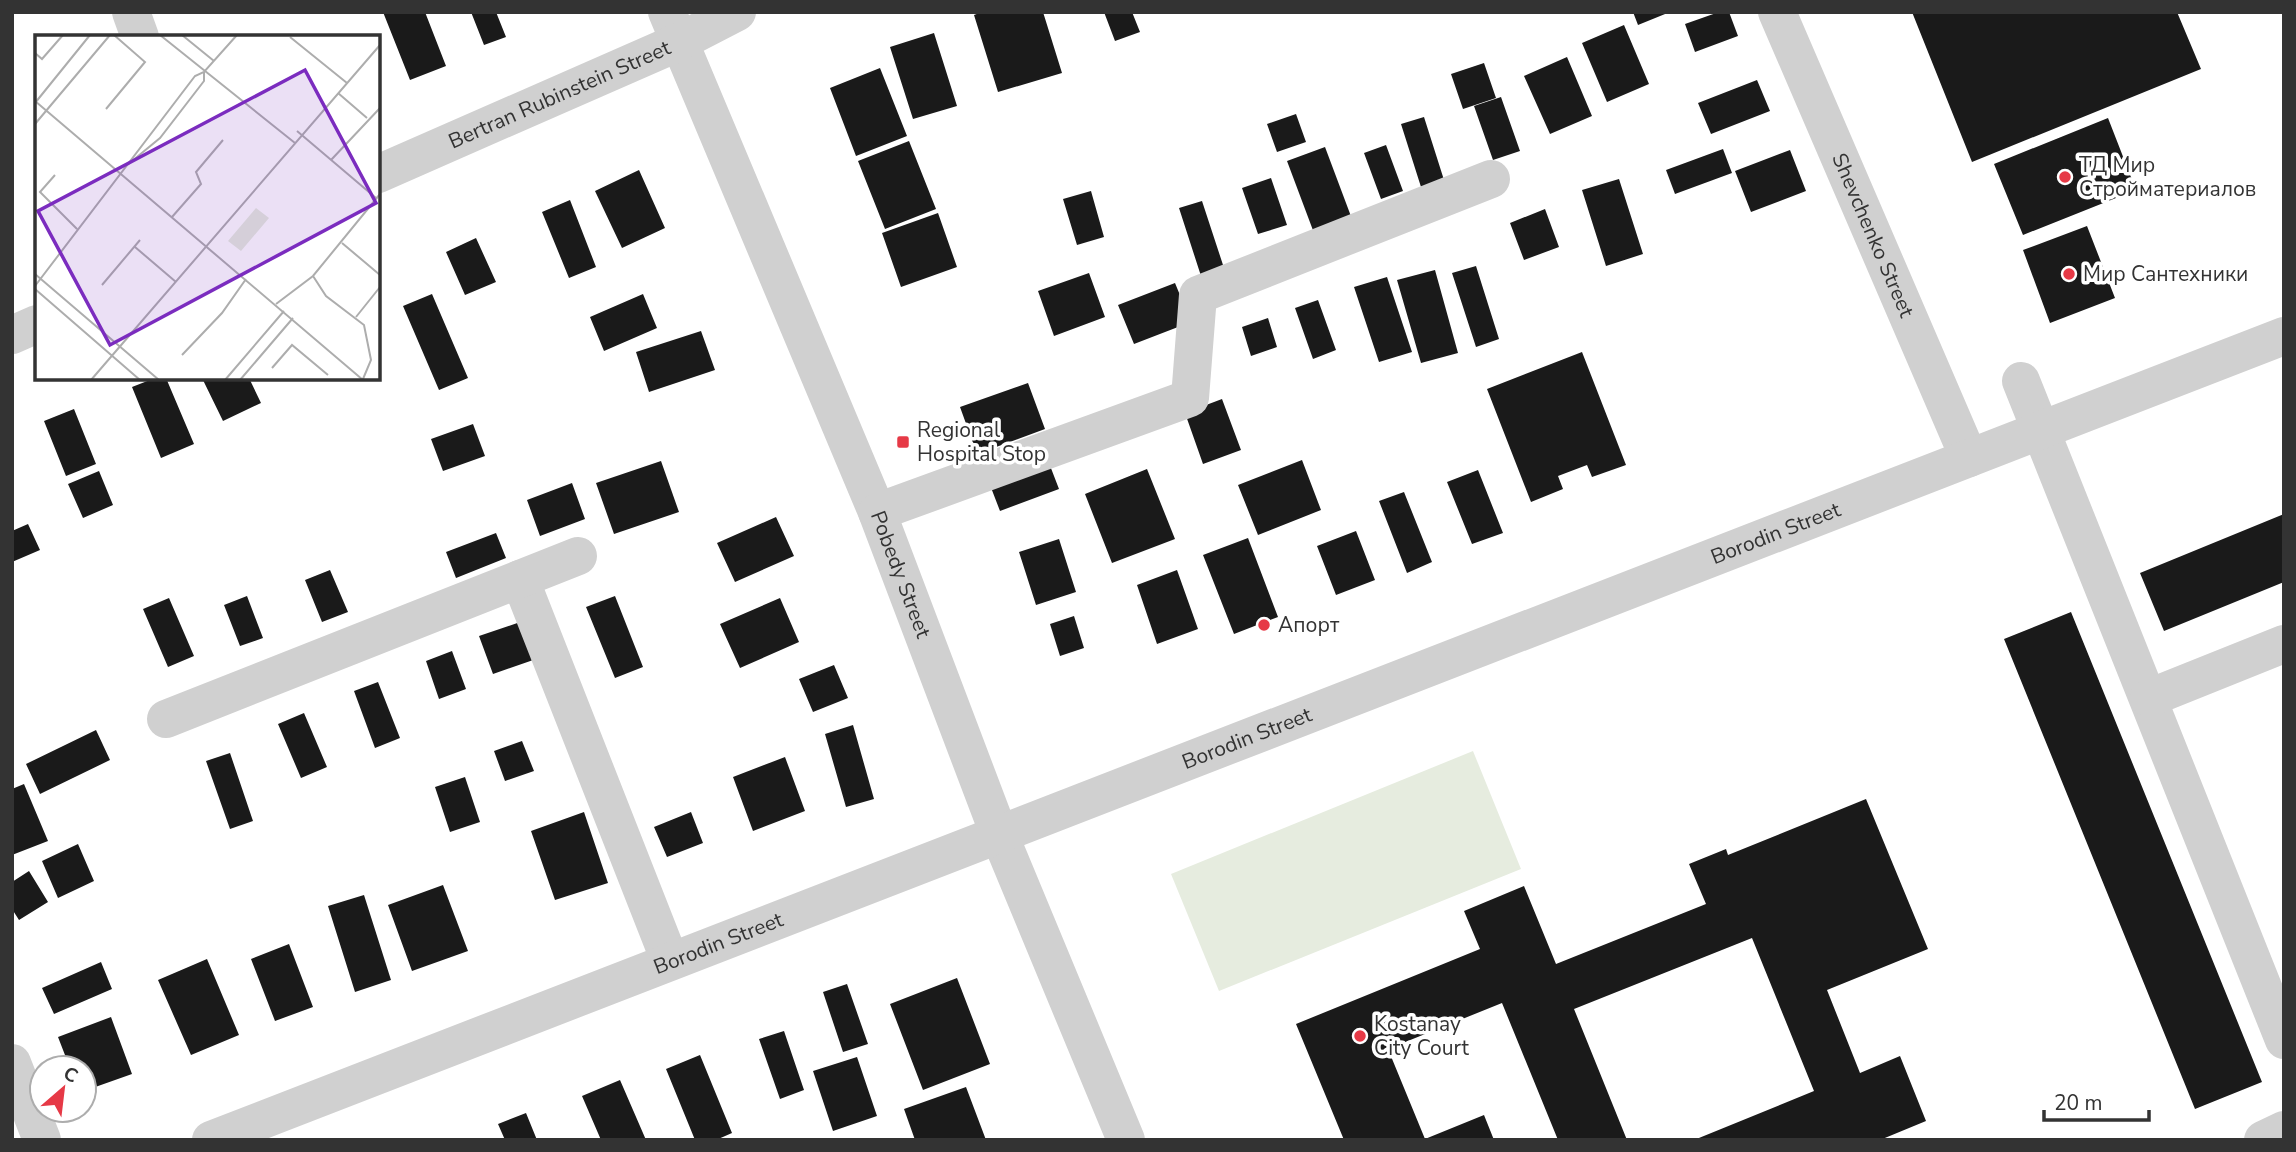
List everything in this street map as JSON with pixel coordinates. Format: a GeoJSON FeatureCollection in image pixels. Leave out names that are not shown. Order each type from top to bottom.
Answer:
{"type":"FeatureCollection","features":[{"type":"Feature","properties":{"kind":"street"},"geometry":{"type":"LineString","coordinates":[[131,12],[139,35]]}},
{"type":"Feature","properties":{"kind":"street","name":"Bertran Rubinstein Street"},"geometry":{"type":"LineString","coordinates":[[380,173],[673,27],[737,12]]}},
{"type":"Feature","properties":{"kind":"street","name":"Shevchenko Street"},"geometry":{"type":"LineString","coordinates":[[1777,12],[1969,458]]}},
{"type":"Feature","properties":{"kind":"street","name":"Pobedy Street"},"geometry":{"type":"LineString","coordinates":[[673,27],[877,512],[999,834],[1126,1140]]}},
{"type":"Feature","properties":{"kind":"street"},"geometry":{"type":"LineString","coordinates":[[877,512],[1190,398],[1198,295],[1491,179]]}},
{"type":"Feature","properties":{"kind":"street"},"geometry":{"type":"LineString","coordinates":[[12,335],[35,325]]}},
{"type":"Feature","properties":{"kind":"street","name":"Borodin Street"},"geometry":{"type":"LineString","coordinates":[[211,1140],[2284,336]]}},
{"type":"Feature","properties":{"kind":"street"},"geometry":{"type":"LineString","coordinates":[[2021,381],[2284,1040]]}},
{"type":"Feature","properties":{"kind":"street"},"geometry":{"type":"LineString","coordinates":[[166,719],[578,556]]}},
{"type":"Feature","properties":{"kind":"street"},"geometry":{"type":"LineString","coordinates":[[520,579],[670,961]]}},
{"type":"Feature","properties":{"kind":"street"},"geometry":{"type":"LineString","coordinates":[[2149,698],[2284,644]]}},
{"type":"Feature","properties":{"kind":"street"},"geometry":{"type":"LineString","coordinates":[[12,1063],[42,1140]]}},
{"type":"Feature","properties":{"kind":"street"},"geometry":{"type":"LineString","coordinates":[[2263,1140],[2284,1130]]}},
{"type":"Feature","properties":{"kind":"shaded area"},"geometry":{"type":"Polygon","coordinates":[[[1473,751],[1521,869],[1219,991],[1171,874],[1473,751]]]}},
{"type":"Feature","properties":{"kind":"building"},"geometry":{"type":"Polygon","coordinates":[[[383,12],[425,12],[446,66],[410,80],[383,12]]]}},
{"type":"Feature","properties":{"kind":"building"},"geometry":{"type":"Polygon","coordinates":[[[471,12],[496,12],[506,37],[484,45],[471,12]]]}},
{"type":"Feature","properties":{"kind":"building"},"geometry":{"type":"Polygon","coordinates":[[[982,12],[1043,12],[1062,73],[998,92],[974,15],[982,12]]]}},
{"type":"Feature","properties":{"kind":"building"},"geometry":{"type":"Polygon","coordinates":[[[1104,12],[1132,12],[1140,32],[1115,41],[1104,12]]]}},
{"type":"Feature","properties":{"kind":"building"},"geometry":{"type":"Polygon","coordinates":[[[1633,12],[1670,12],[1638,25],[1633,12]]]}},
{"type":"Feature","properties":{"kind":"building"},"geometry":{"type":"Polygon","coordinates":[[[1719,12],[1729,12],[1738,36],[1695,52],[1685,24],[1719,12]]]}},
{"type":"Feature","properties":{"kind":"building"},"geometry":{"type":"Polygon","coordinates":[[[1912,12],[2177,12],[2201,69],[1972,162],[1912,12]]]}},
{"type":"Feature","properties":{"kind":"building"},"geometry":{"type":"Polygon","coordinates":[[[1624,25],[1649,84],[1607,102],[1582,43],[1624,25]]]}},
{"type":"Feature","properties":{"kind":"building"},"geometry":{"type":"Polygon","coordinates":[[[934,33],[957,106],[913,119],[890,47],[934,33]]]}},
{"type":"Feature","properties":{"kind":"building"},"geometry":{"type":"Polygon","coordinates":[[[1567,57],[1592,116],[1550,134],[1524,76],[1567,57]]]}},
{"type":"Feature","properties":{"kind":"building"},"geometry":{"type":"Polygon","coordinates":[[[1484,63],[1496,98],[1463,109],[1451,74],[1484,63]]]}},
{"type":"Feature","properties":{"kind":"building"},"geometry":{"type":"Polygon","coordinates":[[[880,68],[907,136],[856,156],[830,88],[880,68]]]}},
{"type":"Feature","properties":{"kind":"building"},"geometry":{"type":"Polygon","coordinates":[[[1757,80],[1770,111],[1711,134],[1698,103],[1757,80]]]}},
{"type":"Feature","properties":{"kind":"building"},"geometry":{"type":"Polygon","coordinates":[[[1501,97],[1520,151],[1493,160],[1474,106],[1501,97]]]}},
{"type":"Feature","properties":{"kind":"building"},"geometry":{"type":"Polygon","coordinates":[[[1296,114],[1306,142],[1277,152],[1267,124],[1296,114]]]}},
{"type":"Feature","properties":{"kind":"building"},"geometry":{"type":"Polygon","coordinates":[[[1424,117],[1444,180],[1421,187],[1401,124],[1424,117]]]}},
{"type":"Feature","properties":{"kind":"building","name":"ТД Мир Стройматериалов"},"geometry":{"type":"Polygon","coordinates":[[[2108,118],[2136,190],[2023,235],[1994,164],[2108,118]]]}},
{"type":"Feature","properties":{"kind":"building"},"geometry":{"type":"Polygon","coordinates":[[[909,141],[936,209],[885,229],[858,161],[909,141]]]}},
{"type":"Feature","properties":{"kind":"building"},"geometry":{"type":"Polygon","coordinates":[[[1386,145],[1403,191],[1381,199],[1364,153],[1386,145]]]}},
{"type":"Feature","properties":{"kind":"building"},"geometry":{"type":"Polygon","coordinates":[[[1325,147],[1352,219],[1314,233],[1287,161],[1325,147]]]}},
{"type":"Feature","properties":{"kind":"building"},"geometry":{"type":"Polygon","coordinates":[[[1723,149],[1732,173],[1675,194],[1666,170],[1723,149]]]}},
{"type":"Feature","properties":{"kind":"building"},"geometry":{"type":"Polygon","coordinates":[[[1790,150],[1806,191],[1751,212],[1735,171],[1790,150]]]}},
{"type":"Feature","properties":{"kind":"building"},"geometry":{"type":"Polygon","coordinates":[[[639,170],[665,228],[622,248],[595,191],[639,170]]]}},
{"type":"Feature","properties":{"kind":"building"},"geometry":{"type":"Polygon","coordinates":[[[1271,178],[1287,225],[1258,234],[1242,188],[1271,178]]]}},
{"type":"Feature","properties":{"kind":"building"},"geometry":{"type":"Polygon","coordinates":[[[1619,179],[1643,254],[1606,266],[1582,190],[1619,179]]]}},
{"type":"Feature","properties":{"kind":"building"},"geometry":{"type":"Polygon","coordinates":[[[1091,191],[1104,237],[1077,245],[1063,199],[1091,191]]]}},
{"type":"Feature","properties":{"kind":"building"},"geometry":{"type":"Polygon","coordinates":[[[570,200],[596,267],[569,278],[542,212],[570,200]]]}},
{"type":"Feature","properties":{"kind":"building"},"geometry":{"type":"Polygon","coordinates":[[[1202,201],[1224,268],[1201,276],[1179,208],[1202,201]]]}},
{"type":"Feature","properties":{"kind":"building"},"geometry":{"type":"Polygon","coordinates":[[[1545,209],[1559,247],[1524,260],[1510,223],[1545,209]]]}},
{"type":"Feature","properties":{"kind":"building"},"geometry":{"type":"Polygon","coordinates":[[[938,213],[957,267],[901,287],[882,233],[938,213]]]}},
{"type":"Feature","properties":{"kind":"building","name":"Мир Сантехники"},"geometry":{"type":"Polygon","coordinates":[[[2087,226],[2115,298],[2050,323],[2023,250],[2087,226]]]}},
{"type":"Feature","properties":{"kind":"building"},"geometry":{"type":"Polygon","coordinates":[[[476,238],[496,282],[465,295],[446,252],[476,238]]]}},
{"type":"Feature","properties":{"kind":"building"},"geometry":{"type":"Polygon","coordinates":[[[1476,266],[1499,339],[1476,347],[1452,273],[1476,266]]]}},
{"type":"Feature","properties":{"kind":"building"},"geometry":{"type":"Polygon","coordinates":[[[1435,270],[1458,353],[1421,363],[1397,280],[1435,270]]]}},
{"type":"Feature","properties":{"kind":"building"},"geometry":{"type":"Polygon","coordinates":[[[1089,273],[1105,317],[1054,336],[1038,291],[1089,273]]]}},
{"type":"Feature","properties":{"kind":"building"},"geometry":{"type":"Polygon","coordinates":[[[1387,277],[1412,352],[1379,362],[1354,287],[1387,277]]]}},
{"type":"Feature","properties":{"kind":"building"},"geometry":{"type":"Polygon","coordinates":[[[1175,283],[1191,322],[1134,344],[1118,305],[1175,283]]]}},
{"type":"Feature","properties":{"kind":"building"},"geometry":{"type":"Polygon","coordinates":[[[432,294],[468,378],[439,390],[403,306],[432,294]]]}},
{"type":"Feature","properties":{"kind":"building"},"geometry":{"type":"Polygon","coordinates":[[[643,294],[657,328],[604,351],[590,317],[643,294]]]}},
{"type":"Feature","properties":{"kind":"building"},"geometry":{"type":"Polygon","coordinates":[[[1318,300],[1336,350],[1313,359],[1295,308],[1318,300]]]}},
{"type":"Feature","properties":{"kind":"building"},"geometry":{"type":"Polygon","coordinates":[[[1268,318],[1277,347],[1251,356],[1242,327],[1268,318]]]}},
{"type":"Feature","properties":{"kind":"building"},"geometry":{"type":"Polygon","coordinates":[[[701,331],[715,370],[649,392],[636,352],[701,331]]]}},
{"type":"Feature","properties":{"kind":"building"},"geometry":{"type":"Polygon","coordinates":[[[1582,352],[1626,465],[1592,477],[1587,465],[1558,476],[1563,489],[1531,502],[1487,389],[1582,352]]]}},
{"type":"Feature","properties":{"kind":"building"},"geometry":{"type":"Polygon","coordinates":[[[150,380],[167,380],[194,444],[161,458],[132,387],[150,380]]]}},
{"type":"Feature","properties":{"kind":"building"},"geometry":{"type":"Polygon","coordinates":[[[203,380],[250,380],[261,403],[223,421],[203,380]]]}},
{"type":"Feature","properties":{"kind":"building"},"geometry":{"type":"Polygon","coordinates":[[[1028,383],[1045,429],[977,454],[960,407],[1028,383]]]}},
{"type":"Feature","properties":{"kind":"building"},"geometry":{"type":"Polygon","coordinates":[[[1222,399],[1241,450],[1203,464],[1185,413],[1222,399]]]}},
{"type":"Feature","properties":{"kind":"building"},"geometry":{"type":"Polygon","coordinates":[[[74,409],[96,464],[66,476],[44,421],[74,409]]]}},
{"type":"Feature","properties":{"kind":"building"},"geometry":{"type":"Polygon","coordinates":[[[473,424],[485,456],[443,471],[431,439],[473,424]]]}},
{"type":"Feature","properties":{"kind":"building"},"geometry":{"type":"Polygon","coordinates":[[[1302,460],[1321,510],[1258,535],[1238,485],[1302,460]]]}},
{"type":"Feature","properties":{"kind":"building"},"geometry":{"type":"Polygon","coordinates":[[[661,461],[679,512],[614,534],[596,483],[661,461]]]}},
{"type":"Feature","properties":{"kind":"building"},"geometry":{"type":"Polygon","coordinates":[[[1049,463],[1059,489],[1000,511],[990,485],[1049,463]]]}},
{"type":"Feature","properties":{"kind":"building"},"geometry":{"type":"Polygon","coordinates":[[[1147,469],[1175,539],[1112,563],[1085,494],[1147,469]]]}},
{"type":"Feature","properties":{"kind":"building"},"geometry":{"type":"Polygon","coordinates":[[[1478,470],[1503,533],[1472,544],[1447,482],[1478,470]]]}},
{"type":"Feature","properties":{"kind":"building"},"geometry":{"type":"Polygon","coordinates":[[[99,471],[113,505],[83,518],[68,484],[99,471]]]}},
{"type":"Feature","properties":{"kind":"building"},"geometry":{"type":"Polygon","coordinates":[[[572,483],[585,519],[540,536],[527,500],[572,483]]]}},
{"type":"Feature","properties":{"kind":"building"},"geometry":{"type":"Polygon","coordinates":[[[1404,492],[1432,562],[1407,573],[1379,501],[1404,492]]]}},
{"type":"Feature","properties":{"kind":"building"},"geometry":{"type":"Polygon","coordinates":[[[2284,514],[2284,582],[2164,631],[2140,573],[2284,514]]]}},
{"type":"Feature","properties":{"kind":"building"},"geometry":{"type":"Polygon","coordinates":[[[776,517],[794,556],[735,582],[717,543],[776,517]]]}},
{"type":"Feature","properties":{"kind":"building"},"geometry":{"type":"Polygon","coordinates":[[[28,524],[40,550],[12,562],[12,531],[28,524]]]}},
{"type":"Feature","properties":{"kind":"building"},"geometry":{"type":"Polygon","coordinates":[[[1356,531],[1375,580],[1336,595],[1317,546],[1356,531]]]}},
{"type":"Feature","properties":{"kind":"building"},"geometry":{"type":"Polygon","coordinates":[[[496,533],[506,558],[456,578],[446,552],[496,533]]]}},
{"type":"Feature","properties":{"kind":"building"},"geometry":{"type":"Polygon","coordinates":[[[1248,538],[1278,617],[1234,634],[1203,555],[1248,538]]]}},
{"type":"Feature","properties":{"kind":"building"},"geometry":{"type":"Polygon","coordinates":[[[1059,539],[1076,592],[1036,605],[1019,552],[1059,539]]]}},
{"type":"Feature","properties":{"kind":"building"},"geometry":{"type":"Polygon","coordinates":[[[330,570],[348,612],[322,622],[305,580],[330,570]]]}},
{"type":"Feature","properties":{"kind":"building"},"geometry":{"type":"Polygon","coordinates":[[[1177,570],[1198,629],[1157,644],[1137,585],[1177,570]]]}},
{"type":"Feature","properties":{"kind":"building"},"geometry":{"type":"Polygon","coordinates":[[[247,596],[263,638],[240,646],[224,605],[247,596]]]}},
{"type":"Feature","properties":{"kind":"building"},"geometry":{"type":"Polygon","coordinates":[[[615,596],[643,667],[615,678],[586,607],[615,596]]]}},
{"type":"Feature","properties":{"kind":"building"},"geometry":{"type":"Polygon","coordinates":[[[169,598],[194,656],[168,667],[143,609],[169,598]]]}},
{"type":"Feature","properties":{"kind":"building"},"geometry":{"type":"Polygon","coordinates":[[[780,598],[799,642],[740,668],[720,624],[780,598]]]}},
{"type":"Feature","properties":{"kind":"building"},"geometry":{"type":"Polygon","coordinates":[[[2071,612],[2262,1082],[2195,1109],[2004,639],[2071,612]]]}},
{"type":"Feature","properties":{"kind":"building"},"geometry":{"type":"Polygon","coordinates":[[[1074,616],[1084,648],[1060,656],[1050,624],[1074,616]]]}},
{"type":"Feature","properties":{"kind":"building"},"geometry":{"type":"Polygon","coordinates":[[[526,620],[539,658],[493,674],[479,636],[526,620]]]}},
{"type":"Feature","properties":{"kind":"building"},"geometry":{"type":"Polygon","coordinates":[[[452,651],[466,689],[439,699],[426,661],[452,651]]]}},
{"type":"Feature","properties":{"kind":"building"},"geometry":{"type":"Polygon","coordinates":[[[834,665],[848,698],[813,712],[799,679],[834,665]]]}},
{"type":"Feature","properties":{"kind":"building"},"geometry":{"type":"Polygon","coordinates":[[[378,682],[400,738],[375,748],[354,691],[378,682]]]}},
{"type":"Feature","properties":{"kind":"building"},"geometry":{"type":"Polygon","coordinates":[[[304,713],[327,767],[301,778],[278,724],[304,713]]]}},
{"type":"Feature","properties":{"kind":"building"},"geometry":{"type":"Polygon","coordinates":[[[853,725],[874,799],[846,807],[825,734],[853,725]]]}},
{"type":"Feature","properties":{"kind":"building"},"geometry":{"type":"Polygon","coordinates":[[[96,730],[110,760],[40,794],[26,764],[96,730]]]}},
{"type":"Feature","properties":{"kind":"building"},"geometry":{"type":"Polygon","coordinates":[[[522,741],[534,771],[505,781],[494,751],[522,741]]]}},
{"type":"Feature","properties":{"kind":"building"},"geometry":{"type":"Polygon","coordinates":[[[230,753],[253,821],[230,829],[206,761],[230,753]]]}},
{"type":"Feature","properties":{"kind":"building"},"geometry":{"type":"Polygon","coordinates":[[[785,757],[805,811],[753,831],[733,777],[785,757]]]}},
{"type":"Feature","properties":{"kind":"building"},"geometry":{"type":"Polygon","coordinates":[[[465,777],[480,822],[450,832],[435,787],[465,777]]]}},
{"type":"Feature","properties":{"kind":"building"},"geometry":{"type":"Polygon","coordinates":[[[24,784],[48,841],[12,855],[12,789],[24,784]]]}},
{"type":"Feature","properties":{"kind":"building"},"geometry":{"type":"Polygon","coordinates":[[[1866,799],[1928,949],[1827,990],[1860,1073],[1900,1056],[1926,1121],[1880,1140],[1694,1140],[1814,1091],[1752,938],[1574,1009],[1627,1140],[1558,1140],[1502,1003],[1388,1049],[1425,1139],[1484,1115],[1494,1140],[1344,1140],[1296,1024],[1480,949],[1464,911],[1524,886],[1556,964],[1706,904],[1689,864],[1726,849],[1728,855],[1866,799]]]}},
{"type":"Feature","properties":{"kind":"building"},"geometry":{"type":"Polygon","coordinates":[[[584,812],[608,883],[555,900],[531,831],[584,812]]]}},
{"type":"Feature","properties":{"kind":"building"},"geometry":{"type":"Polygon","coordinates":[[[691,812],[703,843],[667,857],[654,827],[691,812]]]}},
{"type":"Feature","properties":{"kind":"building"},"geometry":{"type":"Polygon","coordinates":[[[78,844],[94,881],[58,898],[42,861],[78,844]]]}},
{"type":"Feature","properties":{"kind":"building"},"geometry":{"type":"Polygon","coordinates":[[[29,871],[48,902],[19,920],[12,909],[12,882],[29,871]]]}},
{"type":"Feature","properties":{"kind":"building"},"geometry":{"type":"Polygon","coordinates":[[[443,885],[468,951],[412,971],[388,905],[443,885]]]}},
{"type":"Feature","properties":{"kind":"building"},"geometry":{"type":"Polygon","coordinates":[[[364,895],[391,980],[355,992],[328,906],[364,895]]]}},
{"type":"Feature","properties":{"kind":"building"},"geometry":{"type":"Polygon","coordinates":[[[289,944],[313,1007],[275,1021],[251,959],[289,944]]]}},
{"type":"Feature","properties":{"kind":"building"},"geometry":{"type":"Polygon","coordinates":[[[207,959],[239,1035],[191,1055],[158,980],[207,959]]]}},
{"type":"Feature","properties":{"kind":"building"},"geometry":{"type":"Polygon","coordinates":[[[101,962],[112,989],[54,1014],[42,988],[101,962]]]}},
{"type":"Feature","properties":{"kind":"building"},"geometry":{"type":"Polygon","coordinates":[[[957,978],[990,1064],[923,1090],[890,1004],[957,978]]]}},
{"type":"Feature","properties":{"kind":"building"},"geometry":{"type":"Polygon","coordinates":[[[847,984],[868,1044],[843,1052],[823,992],[847,984]]]}},
{"type":"Feature","properties":{"kind":"building"},"geometry":{"type":"Polygon","coordinates":[[[111,1017],[132,1074],[98,1086],[98,1054],[65,1054],[58,1037],[111,1017]]]}},
{"type":"Feature","properties":{"kind":"building"},"geometry":{"type":"Polygon","coordinates":[[[784,1031],[804,1090],[780,1099],[759,1039],[784,1031]]]}},
{"type":"Feature","properties":{"kind":"building"},"geometry":{"type":"Polygon","coordinates":[[[700,1055],[732,1133],[716,1140],[695,1140],[666,1069],[700,1055]]]}},
{"type":"Feature","properties":{"kind":"building"},"geometry":{"type":"Polygon","coordinates":[[[857,1057],[877,1116],[833,1131],[813,1071],[857,1057]]]}},
{"type":"Feature","properties":{"kind":"building"},"geometry":{"type":"Polygon","coordinates":[[[620,1080],[646,1140],[601,1140],[582,1096],[620,1080]]]}},
{"type":"Feature","properties":{"kind":"building"},"geometry":{"type":"Polygon","coordinates":[[[966,1087],[986,1140],[915,1140],[904,1109],[966,1087]]]}},
{"type":"Feature","properties":{"kind":"building"},"geometry":{"type":"Polygon","coordinates":[[[526,1113],[537,1140],[505,1140],[498,1124],[526,1113]]]}},
{"type":"Feature","properties":{"kind":"place","name":"ТД Мир Стройматериалов"},"geometry":{"type":"Point","coordinates":[2065,177]}},
{"type":"Feature","properties":{"kind":"place","name":"Мир Сантехники"},"geometry":{"type":"Point","coordinates":[2069,274]}},
{"type":"Feature","properties":{"kind":"place","name":"Regional Hospital Stop"},"geometry":{"type":"Point","coordinates":[903,442]}},
{"type":"Feature","properties":{"kind":"place","name":"Апорт"},"geometry":{"type":"Point","coordinates":[1264,625]}},
{"type":"Feature","properties":{"kind":"place","name":"Kostanay City Court"},"geometry":{"type":"Point","coordinates":[1360,1036]}}]}
